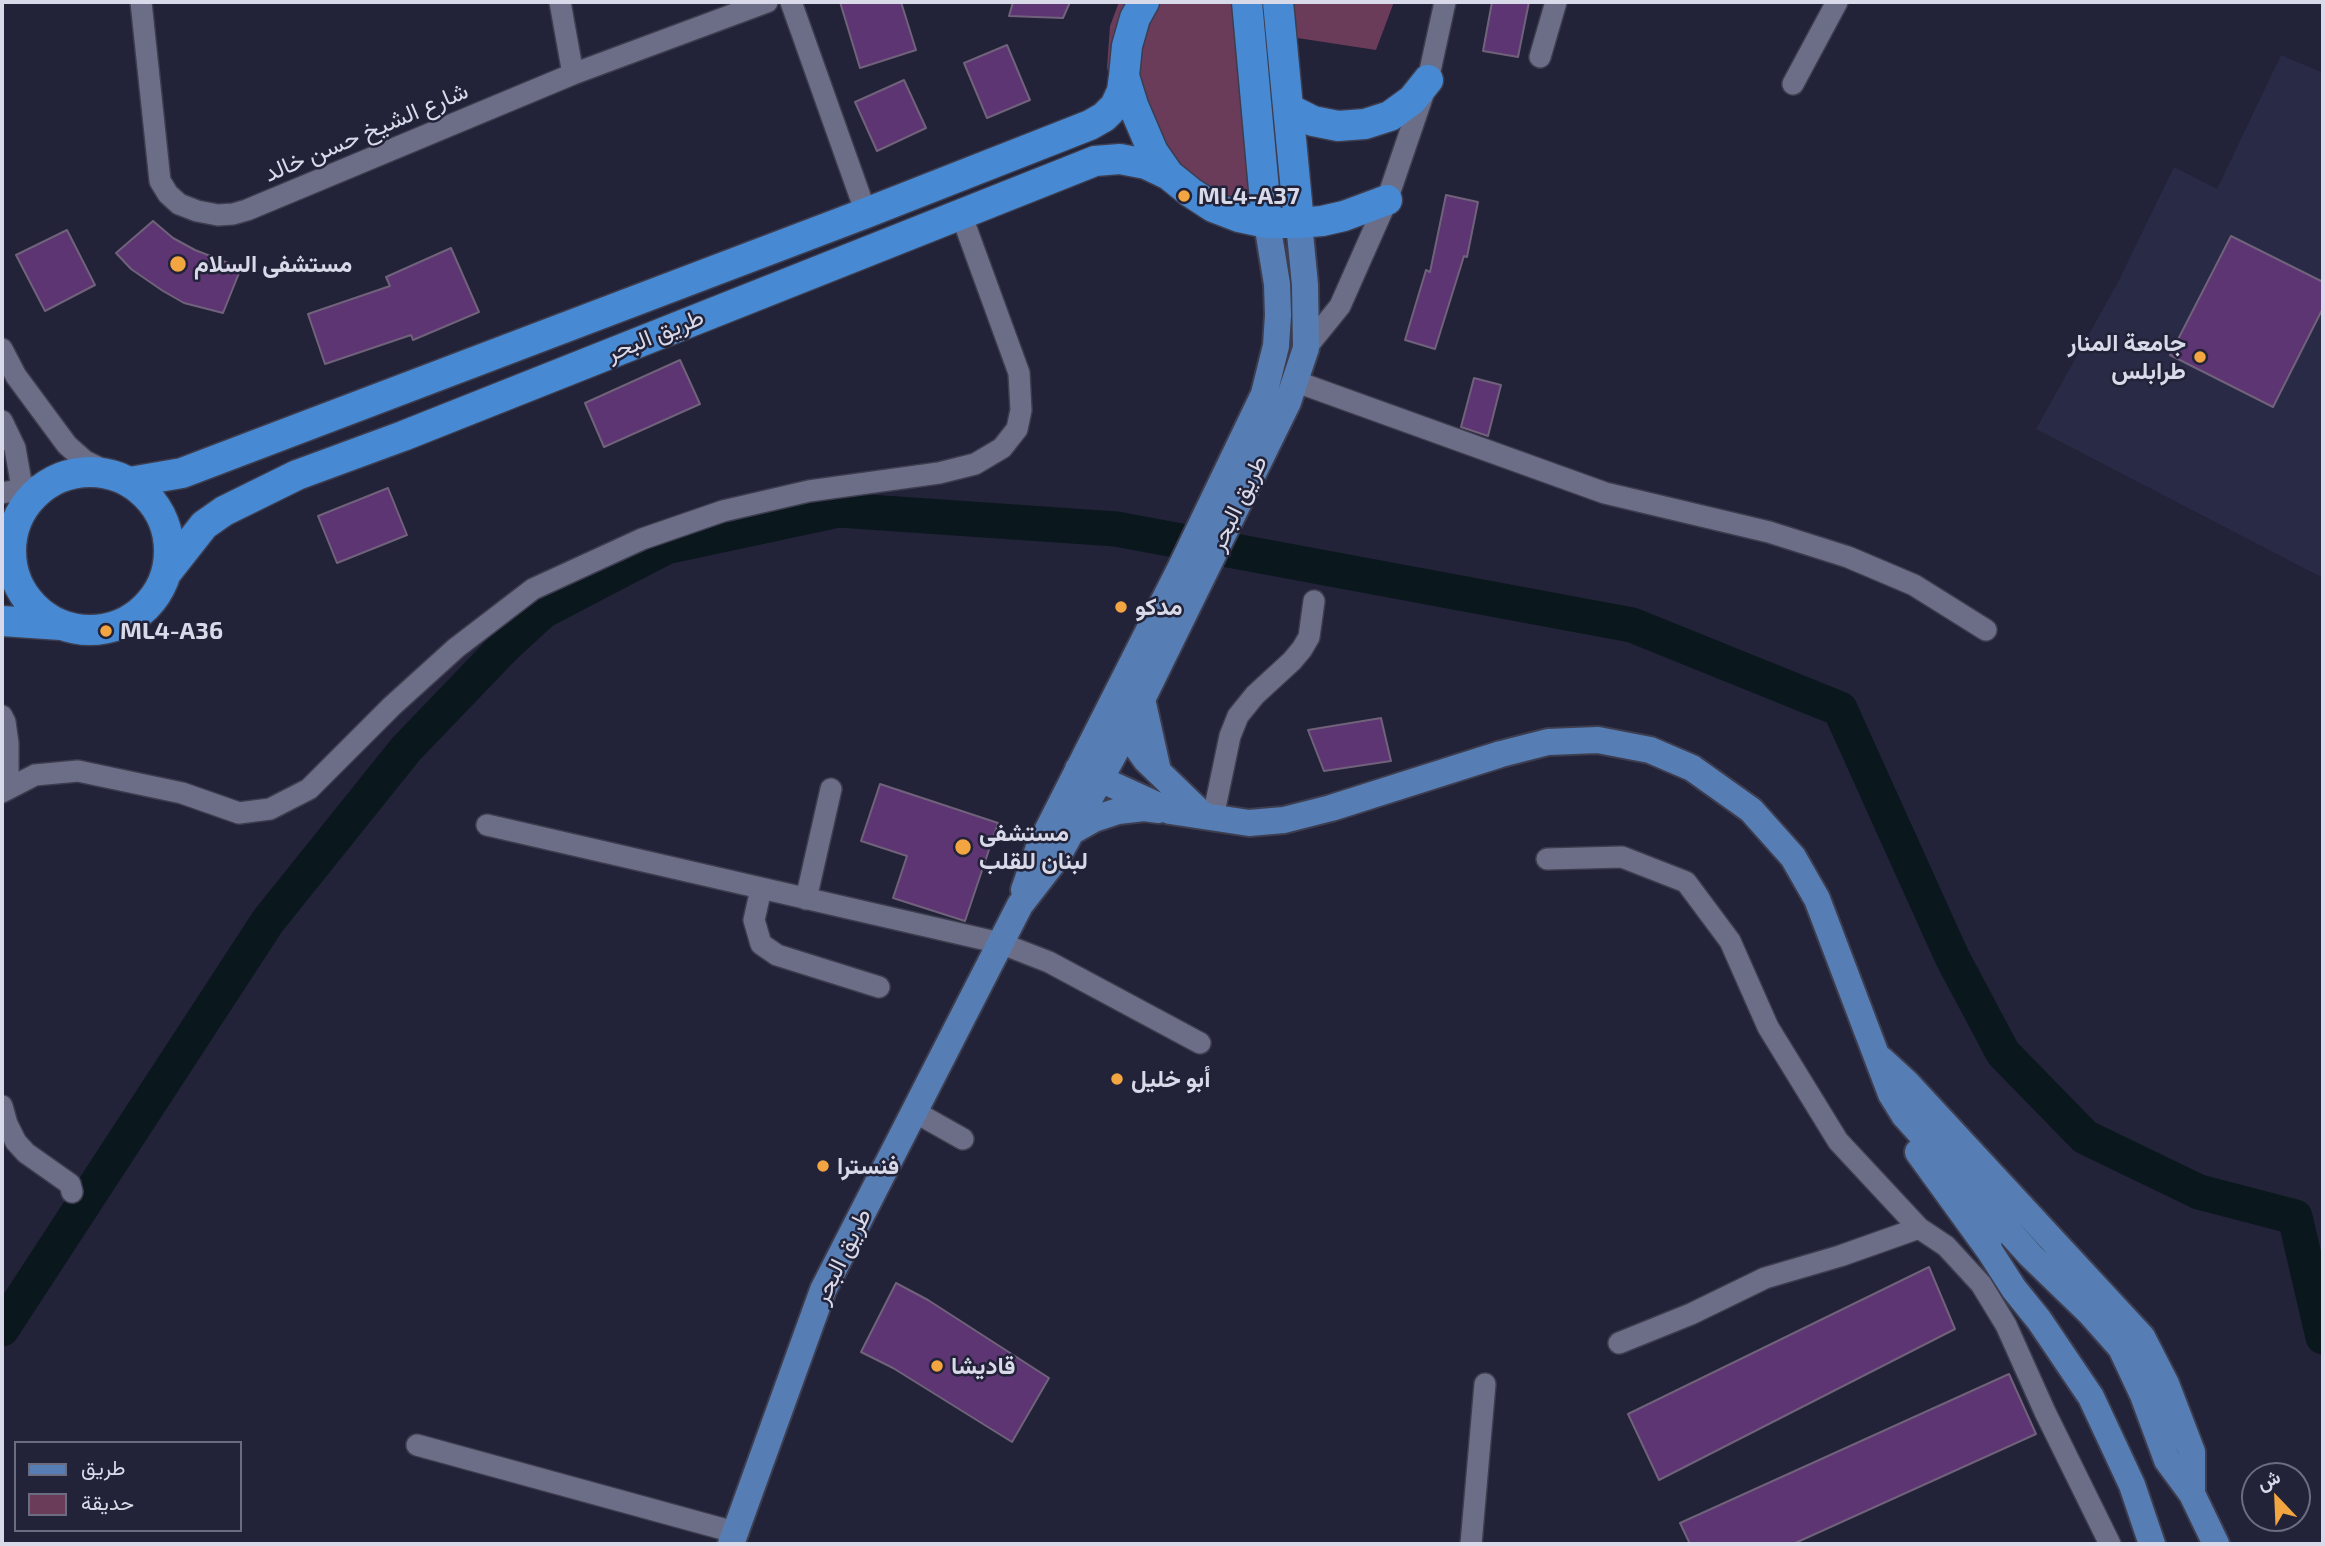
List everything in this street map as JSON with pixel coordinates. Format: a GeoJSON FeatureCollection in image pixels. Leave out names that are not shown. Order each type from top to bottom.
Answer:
{"type":"FeatureCollection","features":[{"type":"Feature","properties":{"kind":"highway","name":"طريق البحر"},"geometry":{"type":"LineString","coordinates":[[124,480],[183,473],[1090,125],[1104,117],[1115,106],[1122,91],[1126,47],[1135,18],[1144,2]]}},
{"type":"Feature","properties":{"kind":"highway"},"geometry":{"type":"LineString","coordinates":[[1247,2],[1266,223],[1299,223],[1344,216],[1387,201]]}},
{"type":"Feature","properties":{"kind":"highway","name":"طريق البحر"},"geometry":{"type":"LineString","coordinates":[[1278,2],[1299,223]]}},
{"type":"Feature","properties":{"kind":"highway","name":"طريق البحر"},"geometry":{"type":"LineString","coordinates":[[1124,76],[1153,152],[1169,175]]}},
{"type":"Feature","properties":{"kind":"highway"},"geometry":{"type":"LineString","coordinates":[[1289,109],[1313,121],[1326,124],[1365,124],[1390,116],[1412,100],[1428,80]]}},
{"type":"Feature","properties":{"kind":"highway","name":"طريق البحر"},"geometry":{"type":"LineString","coordinates":[[167,572],[204,525],[224,510],[297,475],[403,436],[1095,161],[1121,159],[1146,164],[1169,175],[1213,207],[1266,223]]}},
{"type":"Feature","properties":{"kind":"highway"},"geometry":{"type":"LineString","coordinates":[[1264,193],[1296,188]]}},
{"type":"Feature","properties":{"kind":"highway"},"geometry":{"type":"LineString","coordinates":[[2,621],[63,625],[89,630],[115,626],[138,614],[156,595],[167,572],[170,550],[166,527],[156,507],[142,491],[124,480],[98,472],[73,474],[17,511],[11,553],[13,570],[23,594],[41,613],[63,625]]}},
{"type":"Feature","properties":{"kind":"main road","name":"طريق البحر"},"geometry":{"type":"LineString","coordinates":[[732,1538],[823,1290],[1020,905],[1039,847],[1089,774],[1126,732],[1142,699],[1271,370],[1276,346],[1277,295],[1273,253],[1266,223]]}},
{"type":"Feature","properties":{"kind":"main road","name":"طريق البحر"},"geometry":{"type":"LineString","coordinates":[[1020,905],[1047,872],[1071,832],[1089,774],[1201,552],[1297,382],[1306,348],[1305,285],[1299,223]]}},
{"type":"Feature","properties":{"kind":"main road"},"geometry":{"type":"LineString","coordinates":[[1142,699],[1159,772]]}},
{"type":"Feature","properties":{"kind":"main road"},"geometry":{"type":"LineString","coordinates":[[1126,732],[1135,747],[1159,772],[1208,816]]}},
{"type":"Feature","properties":{"kind":"main road"},"geometry":{"type":"LineString","coordinates":[[1071,832],[1094,819],[1118,811],[1144,808],[1249,823],[1284,820],[1377,795],[1501,754],[1548,742],[1598,740],[1650,750],[1692,768],[1751,810],[1793,857],[1817,899],[1891,1094],[1904,1115],[1920,1155],[2091,1397],[2132,1485],[2152,1544]]}},
{"type":"Feature","properties":{"kind":"main road"},"geometry":{"type":"LineString","coordinates":[[1089,774],[1170,810]]}},
{"type":"Feature","properties":{"kind":"main road"},"geometry":{"type":"LineString","coordinates":[[1878,1056],[1907,1083],[2005,1209],[2031,1256],[2090,1313],[2120,1348],[2143,1395],[2167,1460],[2192,1494],[2216,1544]]}},
{"type":"Feature","properties":{"kind":"main road"},"geometry":{"type":"LineString","coordinates":[[1904,1115],[2005,1209],[2040,1228],[2130,1322],[2152,1353],[2192,1452],[2192,1494]]}},
{"type":"Feature","properties":{"kind":"main road"},"geometry":{"type":"LineString","coordinates":[[1989,1250],[1987,1233],[2005,1209]]}},
{"type":"Feature","properties":{"kind":"main road"},"geometry":{"type":"LineString","coordinates":[[2039,1320],[2028,1269],[2040,1228]]}},
{"type":"Feature","properties":{"kind":"street","name":"شارع الشيخ حسن خالد"},"geometry":{"type":"LineString","coordinates":[[141,2],[160,181],[168,194],[179,204],[209,214],[233,214],[247,210],[573,74],[767,2]]}},
{"type":"Feature","properties":{"kind":"street"},"geometry":{"type":"LineString","coordinates":[[560,2],[573,74]]}},
{"type":"Feature","properties":{"kind":"street"},"geometry":{"type":"LineString","coordinates":[[791,2],[866,213]]}},
{"type":"Feature","properties":{"kind":"street"},"geometry":{"type":"LineString","coordinates":[[1306,348],[1340,306],[1387,201],[1428,80],[1446,2]]}},
{"type":"Feature","properties":{"kind":"street"},"geometry":{"type":"LineString","coordinates":[[1540,57],[1556,2]]}},
{"type":"Feature","properties":{"kind":"street"},"geometry":{"type":"LineString","coordinates":[[1793,84],[1837,2]]}},
{"type":"Feature","properties":{"kind":"street"},"geometry":{"type":"LineString","coordinates":[[5,790],[35,775],[78,771],[182,793],[239,813],[270,809],[309,789],[392,706],[456,648],[533,589],[642,539],[723,511],[809,491],[939,472],[975,464],[1002,447],[1017,429],[1021,410],[1019,373],[961,214]]}},
{"type":"Feature","properties":{"kind":"street"},"geometry":{"type":"LineString","coordinates":[[2,349],[16,376],[67,445],[85,461],[124,480]]}},
{"type":"Feature","properties":{"kind":"street"},"geometry":{"type":"LineString","coordinates":[[1297,382],[1605,493],[1769,532],[1847,557],[1914,584],[1986,630]]}},
{"type":"Feature","properties":{"kind":"street"},"geometry":{"type":"LineString","coordinates":[[2,421],[15,449],[17,511]]}},
{"type":"Feature","properties":{"kind":"street"},"geometry":{"type":"LineString","coordinates":[[1208,816],[1238,716],[1255,695],[1302,649],[1309,637],[1314,601]]}},
{"type":"Feature","properties":{"kind":"street"},"geometry":{"type":"LineString","coordinates":[[2,716],[8,743],[5,790]]}},
{"type":"Feature","properties":{"kind":"street"},"geometry":{"type":"LineString","coordinates":[[806,899],[831,789]]}},
{"type":"Feature","properties":{"kind":"street"},"geometry":{"type":"LineString","coordinates":[[487,825],[1000,943],[1049,962],[1200,1043]]}},
{"type":"Feature","properties":{"kind":"street"},"geometry":{"type":"LineString","coordinates":[[1547,859],[1622,857],[1686,882],[1730,941],[1768,1027],[1838,1142],[1919,1227],[1946,1246],[1981,1284],[2006,1325],[2110,1544]]}},
{"type":"Feature","properties":{"kind":"street"},"geometry":{"type":"LineString","coordinates":[[761,889],[754,920],[761,944],[777,955],[879,987]]}},
{"type":"Feature","properties":{"kind":"street"},"geometry":{"type":"LineString","coordinates":[[2,1107],[16,1142],[33,1158],[70,1184],[72,1192]]}},
{"type":"Feature","properties":{"kind":"street"},"geometry":{"type":"LineString","coordinates":[[915,1112],[963,1139]]}},
{"type":"Feature","properties":{"kind":"street"},"geometry":{"type":"LineString","coordinates":[[1619,1343],[1691,1314],[1765,1278],[1840,1256],[1919,1227]]}},
{"type":"Feature","properties":{"kind":"street"},"geometry":{"type":"LineString","coordinates":[[1471,1544],[1485,1384]]}},
{"type":"Feature","properties":{"kind":"street"},"geometry":{"type":"LineString","coordinates":[[417,1445],[732,1538]]}},
{"type":"Feature","properties":{"kind":"shaded area","name":"جامعة المنار طرابلس"},"geometry":{"type":"Polygon","coordinates":[[[2281,55],[2323,73],[2323,578],[2036,429],[2117,284],[2174,167],[2217,189],[2281,55]]]}},
{"type":"Feature","properties":{"kind":"green space"},"geometry":{"type":"Polygon","coordinates":[[[1119,2],[1394,2],[1376,50],[1258,32],[1261,203],[1242,203],[1223,201],[1143,155],[1131,140],[1115,107],[1107,67],[1110,26],[1119,2]]]}},
{"type":"Feature","properties":{"kind":"building"},"geometry":{"type":"Polygon","coordinates":[[[840,2],[901,2],[916,50],[860,68],[840,2]]]}},
{"type":"Feature","properties":{"kind":"building"},"geometry":{"type":"Polygon","coordinates":[[[1013,2],[1070,2],[1063,18],[1009,16],[1013,2]]]}},
{"type":"Feature","properties":{"kind":"building"},"geometry":{"type":"Polygon","coordinates":[[[1492,2],[1529,2],[1518,57],[1483,51],[1492,2]]]}},
{"type":"Feature","properties":{"kind":"building"},"geometry":{"type":"Polygon","coordinates":[[[1007,45],[1030,100],[987,118],[964,63],[1007,45]]]}},
{"type":"Feature","properties":{"kind":"building"},"geometry":{"type":"Polygon","coordinates":[[[904,80],[926,128],[877,151],[855,102],[904,80]]]}},
{"type":"Feature","properties":{"kind":"building"},"geometry":{"type":"Polygon","coordinates":[[[1446,195],[1478,202],[1467,257],[1464,256],[1435,349],[1405,340],[1426,270],[1430,272],[1446,195]]]}},
{"type":"Feature","properties":{"kind":"building","name":"مستشفى السلام"},"geometry":{"type":"Polygon","coordinates":[[[153,221],[173,238],[195,250],[241,268],[223,313],[184,303],[131,269],[116,253],[153,221]]]}},
{"type":"Feature","properties":{"kind":"building"},"geometry":{"type":"Polygon","coordinates":[[[67,230],[95,285],[45,311],[16,255],[67,230]]]}},
{"type":"Feature","properties":{"kind":"building"},"geometry":{"type":"Polygon","coordinates":[[[2231,236],[2323,282],[2323,308],[2273,407],[2170,355],[2231,236]]]}},
{"type":"Feature","properties":{"kind":"building"},"geometry":{"type":"Polygon","coordinates":[[[451,248],[479,312],[413,340],[411,335],[325,364],[308,314],[390,286],[386,277],[451,248]]]}},
{"type":"Feature","properties":{"kind":"building"},"geometry":{"type":"Polygon","coordinates":[[[680,360],[700,404],[604,447],[585,403],[680,360]]]}},
{"type":"Feature","properties":{"kind":"building"},"geometry":{"type":"Polygon","coordinates":[[[1474,378],[1501,385],[1488,436],[1461,427],[1474,378]]]}},
{"type":"Feature","properties":{"kind":"building"},"geometry":{"type":"Polygon","coordinates":[[[388,488],[407,535],[337,563],[318,516],[388,488]]]}},
{"type":"Feature","properties":{"kind":"building"},"geometry":{"type":"Polygon","coordinates":[[[1381,718],[1391,761],[1324,771],[1308,730],[1381,718]]]}},
{"type":"Feature","properties":{"kind":"building"},"geometry":{"type":"Polygon","coordinates":[[[880,784],[998,823],[965,921],[893,898],[907,856],[861,841],[880,784]]]}},
{"type":"Feature","properties":{"kind":"building"},"geometry":{"type":"Polygon","coordinates":[[[1929,1267],[1955,1329],[1659,1480],[1628,1414],[1929,1267]]]}},
{"type":"Feature","properties":{"kind":"building"},"geometry":{"type":"Polygon","coordinates":[[[896,1283],[928,1300],[1049,1378],[1012,1442],[893,1368],[861,1352],[896,1283]]]}},
{"type":"Feature","properties":{"kind":"building"},"geometry":{"type":"Polygon","coordinates":[[[2009,1374],[2036,1434],[1793,1544],[1690,1544],[1680,1523],[2009,1374]]]}},
{"type":"Feature","properties":{"kind":"waterway"},"geometry":{"type":"LineString","coordinates":[[2,1329],[268,921],[406,749],[504,647],[543,611],[666,547],[839,510],[1116,529],[1632,625],[1840,709],[1952,957],[2003,1053],[2085,1137],[2199,1192],[2295,1217],[2323,1337]]}},
{"type":"Feature","properties":{"kind":"place","name":"ML4-A37"},"geometry":{"type":"Point","coordinates":[1184,196]}},
{"type":"Feature","properties":{"kind":"place","name":"مستشفى السلام"},"geometry":{"type":"Point","coordinates":[178,264]}},
{"type":"Feature","properties":{"kind":"place","name":"جامعة المنار طرابلس"},"geometry":{"type":"Point","coordinates":[2200,357]}},
{"type":"Feature","properties":{"kind":"place","name":"مدكو"},"geometry":{"type":"Point","coordinates":[1121,607]}},
{"type":"Feature","properties":{"kind":"place","name":"ML4-A36"},"geometry":{"type":"Point","coordinates":[106,631]}},
{"type":"Feature","properties":{"kind":"place","name":"مستشفى لبنان للقلب"},"geometry":{"type":"Point","coordinates":[963,847]}},
{"type":"Feature","properties":{"kind":"place","name":"أبو خليل"},"geometry":{"type":"Point","coordinates":[1117,1079]}},
{"type":"Feature","properties":{"kind":"place","name":"فنسترا"},"geometry":{"type":"Point","coordinates":[823,1166]}},
{"type":"Feature","properties":{"kind":"place","name":"قاديشا"},"geometry":{"type":"Point","coordinates":[937,1366]}}]}
